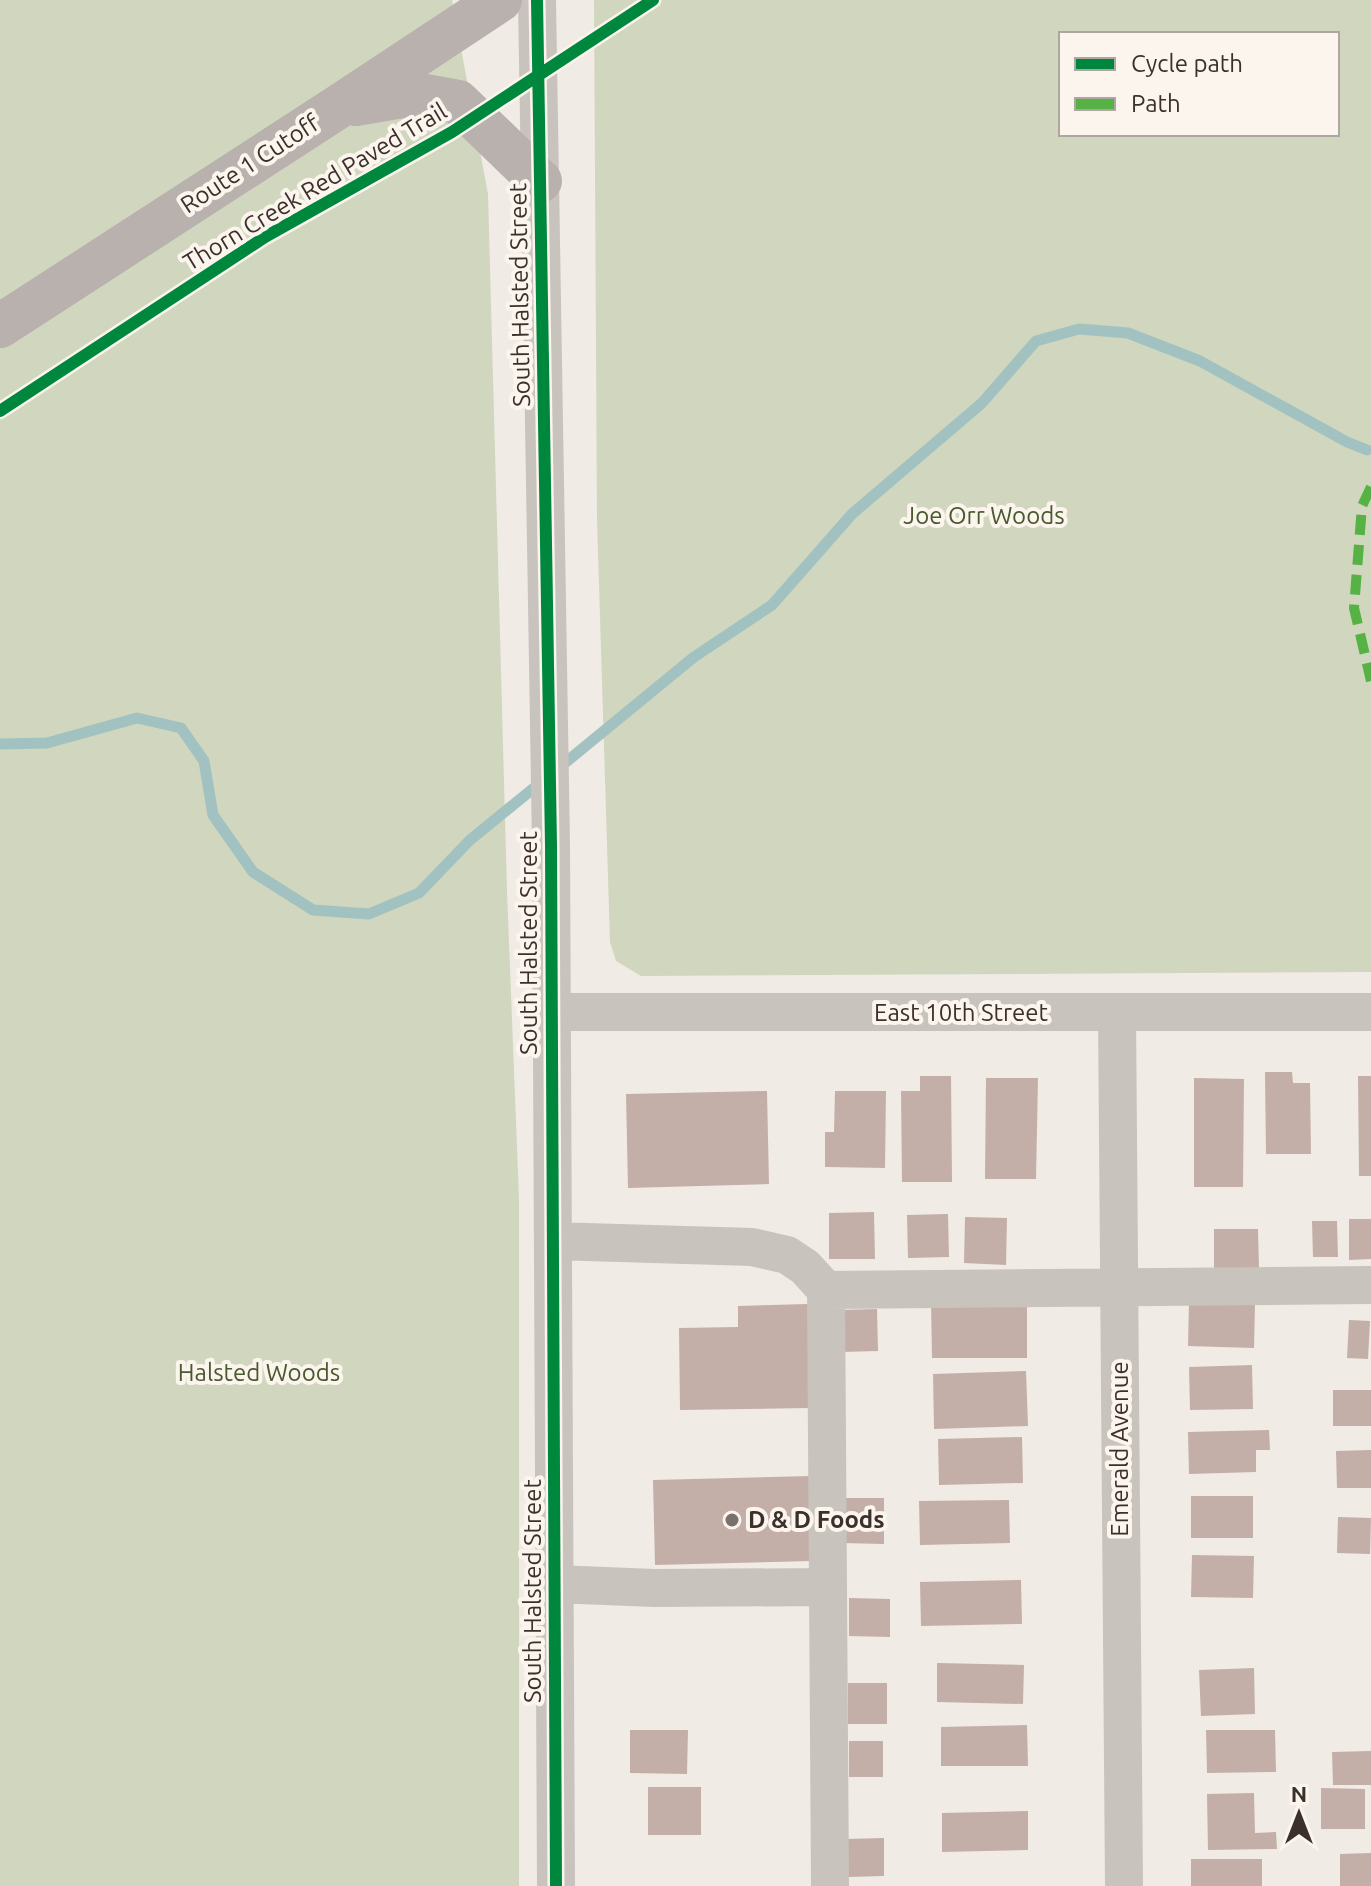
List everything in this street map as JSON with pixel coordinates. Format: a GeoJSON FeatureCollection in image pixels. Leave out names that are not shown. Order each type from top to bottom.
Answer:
{"type":"FeatureCollection","features":[{"type":"Feature","properties":{"kind":"main road","name":"Route 1 Cutoff"},"geometry":{"type":"LineString","coordinates":[[0,326],[500,0]]}},
{"type":"Feature","properties":{"kind":"main road"},"geometry":{"type":"LineString","coordinates":[[338,107],[414,94],[458,102],[540,181]]}},
{"type":"Feature","properties":{"kind":"street","name":"South Halsted Street"},"geometry":{"type":"LineString","coordinates":[[537,0],[551,845],[556,1886]]}},
{"type":"Feature","properties":{"kind":"street","name":"East 10th Street"},"geometry":{"type":"LineString","coordinates":[[552,1012],[1371,1012]]}},
{"type":"Feature","properties":{"kind":"street","name":"Emerald Avenue"},"geometry":{"type":"LineString","coordinates":[[1117,1013],[1124,1886]]}},
{"type":"Feature","properties":{"kind":"street"},"geometry":{"type":"LineString","coordinates":[[553,1241],[752,1247],[787,1255],[805,1267],[826,1290],[830,1886]]}},
{"type":"Feature","properties":{"kind":"street"},"geometry":{"type":"LineString","coordinates":[[826,1290],[1371,1285]]}},
{"type":"Feature","properties":{"kind":"street"},"geometry":{"type":"LineString","coordinates":[[555,1584],[654,1588],[828,1587]]}},
{"type":"Feature","properties":{"kind":"green space","name":"Halsted Woods"},"geometry":{"type":"Polygon","coordinates":[[[0,0],[452,0],[488,194],[507,892],[519,1198],[519,1886],[0,1886],[0,0]]]}},
{"type":"Feature","properties":{"kind":"green space","name":"Joe Orr Woods"},"geometry":{"type":"Polygon","coordinates":[[[594,0],[1371,0],[1371,972],[641,976],[616,961],[610,942],[597,519],[594,0]]]}},
{"type":"Feature","properties":{"kind":"building"},"geometry":{"type":"Polygon","coordinates":[[[1265,1072],[1292,1072],[1293,1083],[1310,1083],[1311,1154],[1266,1154],[1265,1072]]]}},
{"type":"Feature","properties":{"kind":"building"},"geometry":{"type":"Polygon","coordinates":[[[920,1076],[951,1076],[952,1182],[902,1182],[901,1091],[920,1091],[920,1076]]]}},
{"type":"Feature","properties":{"kind":"building"},"geometry":{"type":"Polygon","coordinates":[[[1358,1076],[1371,1076],[1371,1176],[1359,1176],[1358,1076]]]}},
{"type":"Feature","properties":{"kind":"building"},"geometry":{"type":"Polygon","coordinates":[[[986,1078],[1038,1078],[1036,1179],[985,1179],[986,1078]]]}},
{"type":"Feature","properties":{"kind":"building"},"geometry":{"type":"Polygon","coordinates":[[[1194,1078],[1244,1079],[1243,1187],[1194,1187],[1194,1078]]]}},
{"type":"Feature","properties":{"kind":"building"},"geometry":{"type":"Polygon","coordinates":[[[767,1091],[769,1184],[628,1188],[626,1094],[767,1091]]]}},
{"type":"Feature","properties":{"kind":"building"},"geometry":{"type":"Polygon","coordinates":[[[835,1091],[886,1091],[885,1168],[825,1167],[825,1132],[834,1132],[835,1091]]]}},
{"type":"Feature","properties":{"kind":"building"},"geometry":{"type":"Polygon","coordinates":[[[874,1212],[875,1259],[829,1259],[829,1213],[874,1212]]]}},
{"type":"Feature","properties":{"kind":"building"},"geometry":{"type":"Polygon","coordinates":[[[948,1214],[949,1257],[908,1258],[907,1215],[948,1214]]]}},
{"type":"Feature","properties":{"kind":"building"},"geometry":{"type":"Polygon","coordinates":[[[965,1217],[1007,1218],[1006,1265],[964,1263],[965,1217]]]}},
{"type":"Feature","properties":{"kind":"building"},"geometry":{"type":"Polygon","coordinates":[[[1349,1219],[1371,1219],[1371,1259],[1349,1260],[1349,1219]]]}},
{"type":"Feature","properties":{"kind":"building"},"geometry":{"type":"Polygon","coordinates":[[[1312,1221],[1337,1221],[1338,1257],[1313,1257],[1312,1221]]]}},
{"type":"Feature","properties":{"kind":"building"},"geometry":{"type":"Polygon","coordinates":[[[1214,1229],[1258,1229],[1259,1268],[1214,1269],[1214,1229]]]}},
{"type":"Feature","properties":{"kind":"building"},"geometry":{"type":"Polygon","coordinates":[[[1027,1299],[1027,1358],[932,1358],[931,1300],[1027,1299]]]}},
{"type":"Feature","properties":{"kind":"building"},"geometry":{"type":"Polygon","coordinates":[[[1189,1301],[1255,1303],[1254,1348],[1188,1346],[1189,1301]]]}},
{"type":"Feature","properties":{"kind":"building"},"geometry":{"type":"Polygon","coordinates":[[[808,1304],[810,1408],[680,1410],[679,1328],[738,1327],[738,1306],[808,1304]]]}},
{"type":"Feature","properties":{"kind":"building"},"geometry":{"type":"Polygon","coordinates":[[[877,1309],[878,1351],[840,1352],[838,1310],[877,1309]]]}},
{"type":"Feature","properties":{"kind":"building"},"geometry":{"type":"Polygon","coordinates":[[[1349,1320],[1370,1321],[1368,1359],[1347,1358],[1349,1320]]]}},
{"type":"Feature","properties":{"kind":"building"},"geometry":{"type":"Polygon","coordinates":[[[1252,1365],[1253,1409],[1190,1410],[1189,1367],[1252,1365]]]}},
{"type":"Feature","properties":{"kind":"building"},"geometry":{"type":"Polygon","coordinates":[[[1026,1371],[1028,1426],[934,1429],[933,1374],[1026,1371]]]}},
{"type":"Feature","properties":{"kind":"building"},"geometry":{"type":"Polygon","coordinates":[[[1333,1390],[1371,1390],[1371,1426],[1333,1426],[1333,1390]]]}},
{"type":"Feature","properties":{"kind":"building"},"geometry":{"type":"Polygon","coordinates":[[[1269,1430],[1270,1450],[1256,1450],[1256,1472],[1189,1474],[1188,1432],[1269,1430]]]}},
{"type":"Feature","properties":{"kind":"building"},"geometry":{"type":"Polygon","coordinates":[[[1022,1437],[1023,1483],[939,1485],[938,1439],[1022,1437]]]}},
{"type":"Feature","properties":{"kind":"building"},"geometry":{"type":"Polygon","coordinates":[[[1371,1450],[1371,1488],[1337,1488],[1336,1451],[1371,1450]]]}},
{"type":"Feature","properties":{"kind":"building","name":"D & D Foods"},"geometry":{"type":"Polygon","coordinates":[[[810,1476],[812,1561],[655,1565],[653,1480],[810,1476]]]}},
{"type":"Feature","properties":{"kind":"building"},"geometry":{"type":"Polygon","coordinates":[[[1191,1496],[1253,1496],[1253,1538],[1191,1538],[1191,1496]]]}},
{"type":"Feature","properties":{"kind":"building"},"geometry":{"type":"Polygon","coordinates":[[[842,1498],[884,1498],[884,1544],[842,1543],[842,1498]]]}},
{"type":"Feature","properties":{"kind":"building"},"geometry":{"type":"Polygon","coordinates":[[[1009,1500],[1010,1543],[920,1545],[919,1501],[1009,1500]]]}},
{"type":"Feature","properties":{"kind":"building"},"geometry":{"type":"Polygon","coordinates":[[[1338,1517],[1371,1518],[1370,1554],[1337,1553],[1338,1517]]]}},
{"type":"Feature","properties":{"kind":"building"},"geometry":{"type":"Polygon","coordinates":[[[1192,1555],[1254,1556],[1253,1598],[1191,1597],[1192,1555]]]}},
{"type":"Feature","properties":{"kind":"building"},"geometry":{"type":"Polygon","coordinates":[[[1021,1580],[1022,1624],[921,1626],[920,1582],[1021,1580]]]}},
{"type":"Feature","properties":{"kind":"building"},"geometry":{"type":"Polygon","coordinates":[[[849,1598],[890,1599],[890,1637],[849,1636],[849,1598]]]}},
{"type":"Feature","properties":{"kind":"building"},"geometry":{"type":"Polygon","coordinates":[[[937,1663],[1024,1665],[1023,1704],[937,1702],[937,1663]]]}},
{"type":"Feature","properties":{"kind":"building"},"geometry":{"type":"Polygon","coordinates":[[[1254,1668],[1255,1714],[1201,1716],[1199,1670],[1254,1668]]]}},
{"type":"Feature","properties":{"kind":"building"},"geometry":{"type":"Polygon","coordinates":[[[848,1683],[887,1683],[887,1724],[848,1724],[848,1683]]]}},
{"type":"Feature","properties":{"kind":"building"},"geometry":{"type":"Polygon","coordinates":[[[1027,1725],[1028,1766],[941,1766],[941,1727],[1027,1725]]]}},
{"type":"Feature","properties":{"kind":"building"},"geometry":{"type":"Polygon","coordinates":[[[630,1730],[688,1730],[687,1774],[630,1773],[630,1730]]]}},
{"type":"Feature","properties":{"kind":"building"},"geometry":{"type":"Polygon","coordinates":[[[1206,1730],[1275,1730],[1276,1772],[1207,1773],[1206,1730]]]}},
{"type":"Feature","properties":{"kind":"building"},"geometry":{"type":"Polygon","coordinates":[[[849,1741],[883,1741],[883,1777],[849,1777],[849,1741]]]}},
{"type":"Feature","properties":{"kind":"building"},"geometry":{"type":"Polygon","coordinates":[[[1371,1751],[1371,1785],[1333,1785],[1332,1752],[1371,1751]]]}},
{"type":"Feature","properties":{"kind":"building"},"geometry":{"type":"Polygon","coordinates":[[[648,1787],[701,1787],[701,1835],[648,1835],[648,1787]]]}},
{"type":"Feature","properties":{"kind":"building"},"geometry":{"type":"Polygon","coordinates":[[[1321,1788],[1365,1789],[1365,1829],[1321,1829],[1321,1788]]]}},
{"type":"Feature","properties":{"kind":"building"},"geometry":{"type":"Polygon","coordinates":[[[1254,1793],[1255,1833],[1276,1832],[1277,1849],[1208,1850],[1207,1794],[1254,1793]]]}},
{"type":"Feature","properties":{"kind":"building"},"geometry":{"type":"Polygon","coordinates":[[[1028,1811],[1028,1850],[942,1852],[942,1813],[1028,1811]]]}},
{"type":"Feature","properties":{"kind":"building"},"geometry":{"type":"Polygon","coordinates":[[[884,1838],[884,1876],[847,1877],[846,1839],[884,1838]]]}},
{"type":"Feature","properties":{"kind":"building"},"geometry":{"type":"Polygon","coordinates":[[[1371,1853],[1371,1886],[1340,1886],[1340,1854],[1371,1853]]]}},
{"type":"Feature","properties":{"kind":"building"},"geometry":{"type":"Polygon","coordinates":[[[1191,1859],[1262,1859],[1262,1886],[1191,1886],[1191,1859]]]}},
{"type":"Feature","properties":{"kind":"waterway"},"geometry":{"type":"LineString","coordinates":[[560,767],[694,657],[772,605],[852,514],[982,403],[1036,341],[1079,329],[1128,333],[1200,361],[1367,450]]}},
{"type":"Feature","properties":{"kind":"waterway"},"geometry":{"type":"LineString","coordinates":[[0,744],[47,743],[137,718],[181,728],[204,761],[213,815],[253,872],[313,910],[369,914],[419,893],[470,840],[540,783]]}},
{"type":"Feature","properties":{"kind":"marked path"},"geometry":{"type":"LineString","coordinates":[[1371,487],[1362,506],[1354,608],[1371,681]]}},
{"type":"Feature","properties":{"kind":"cycle path"},"geometry":{"type":"LineString","coordinates":[[537,0],[551,845],[556,1886]]}},
{"type":"Feature","properties":{"kind":"cycle path","name":"Thorn Creek Red Paved Trail"},"geometry":{"type":"LineString","coordinates":[[0,411],[265,237],[452,132],[653,0]]}},
{"type":"Feature","properties":{"kind":"place","name":"D & D Foods"},"geometry":{"type":"Point","coordinates":[732,1520]}}]}
